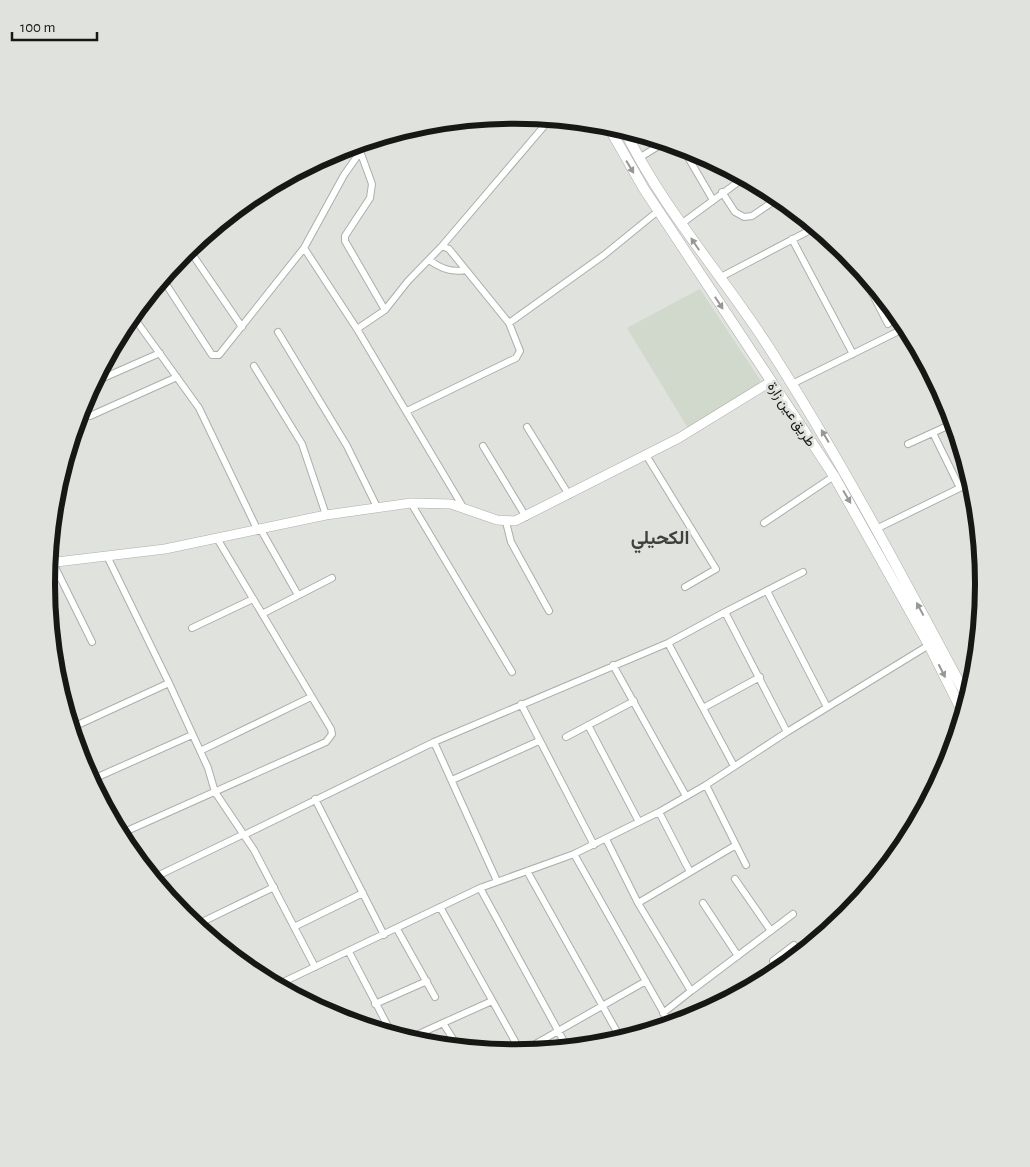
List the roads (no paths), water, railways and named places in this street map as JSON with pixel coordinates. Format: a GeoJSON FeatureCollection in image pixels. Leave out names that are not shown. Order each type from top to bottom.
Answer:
{"type":"FeatureCollection","features":[{"type":"Feature","properties":{"kind":"main road","name":"طريق عين زارة"},"geometry":{"type":"LineString","coordinates":[[612,134],[658,211],[834,476],[929,645],[959,704]]}},
{"type":"Feature","properties":{"kind":"main road","name":"طريق عين زارة"},"geometry":{"type":"LineString","coordinates":[[628,138],[639,158],[681,224],[763,338],[810,412],[878,528],[962,688]]}},
{"type":"Feature","properties":{"kind":"main road"},"geometry":{"type":"LineString","coordinates":[[748,348],[763,338]]}},
{"type":"Feature","properties":{"kind":"main road"},"geometry":{"type":"LineString","coordinates":[[798,422],[810,412]]}},
{"type":"Feature","properties":{"kind":"street"},"geometry":{"type":"LineString","coordinates":[[357,329],[385,310],[408,281],[442,246],[546,124]]}},
{"type":"Feature","properties":{"kind":"street"},"geometry":{"type":"LineString","coordinates":[[639,158],[658,146]]}},
{"type":"Feature","properties":{"kind":"street"},"geometry":{"type":"LineString","coordinates":[[166,284],[212,355],[219,355],[274,283],[304,248],[360,151]]}},
{"type":"Feature","properties":{"kind":"street"},"geometry":{"type":"LineString","coordinates":[[360,151],[372,184],[370,198],[345,236],[345,241],[385,310]]}},
{"type":"Feature","properties":{"kind":"street"},"geometry":{"type":"LineString","coordinates":[[688,158],[713,200]]}},
{"type":"Feature","properties":{"kind":"street"},"geometry":{"type":"LineString","coordinates":[[681,224],[738,181]]}},
{"type":"Feature","properties":{"kind":"street"},"geometry":{"type":"LineString","coordinates":[[722,192],[735,212],[744,217],[752,216],[772,202]]}},
{"type":"Feature","properties":{"kind":"street"},"geometry":{"type":"LineString","coordinates":[[509,323],[604,255],[658,211]]}},
{"type":"Feature","properties":{"kind":"street"},"geometry":{"type":"LineString","coordinates":[[719,278],[809,231]]}},
{"type":"Feature","properties":{"kind":"street"},"geometry":{"type":"LineString","coordinates":[[792,239],[853,354]]}},
{"type":"Feature","properties":{"kind":"street"},"geometry":{"type":"LineString","coordinates":[[407,411],[516,358],[520,351],[509,323],[449,250],[442,246]]}},
{"type":"Feature","properties":{"kind":"street"},"geometry":{"type":"LineString","coordinates":[[304,248],[357,329],[463,507]]}},
{"type":"Feature","properties":{"kind":"street"},"geometry":{"type":"LineString","coordinates":[[193,255],[242,327]]}},
{"type":"Feature","properties":{"kind":"street"},"geometry":{"type":"LineString","coordinates":[[429,260],[440,268],[457,272],[465,270]]}},
{"type":"Feature","properties":{"kind":"street"},"geometry":{"type":"LineString","coordinates":[[872,294],[888,324]]}},
{"type":"Feature","properties":{"kind":"street"},"geometry":{"type":"LineString","coordinates":[[137,322],[199,408],[260,531],[298,595]]}},
{"type":"Feature","properties":{"kind":"street"},"geometry":{"type":"LineString","coordinates":[[792,384],[899,331]]}},
{"type":"Feature","properties":{"kind":"street"},"geometry":{"type":"LineString","coordinates":[[278,332],[347,446],[376,507]]}},
{"type":"Feature","properties":{"kind":"street"},"geometry":{"type":"LineString","coordinates":[[103,378],[160,353]]}},
{"type":"Feature","properties":{"kind":"street"},"geometry":{"type":"LineString","coordinates":[[254,366],[302,444],[326,515]]}},
{"type":"Feature","properties":{"kind":"street"},"geometry":{"type":"LineString","coordinates":[[87,416],[90,416],[177,377]]}},
{"type":"Feature","properties":{"kind":"street"},"geometry":{"type":"LineString","coordinates":[[56,563],[108,558],[218,540],[326,515],[411,503],[431,503],[463,507],[506,522],[526,517],[646,455],[770,382]]}},
{"type":"Feature","properties":{"kind":"street"},"geometry":{"type":"LineString","coordinates":[[908,444],[947,426]]}},
{"type":"Feature","properties":{"kind":"street"},"geometry":{"type":"LineString","coordinates":[[527,427],[570,495]]}},
{"type":"Feature","properties":{"kind":"street"},"geometry":{"type":"LineString","coordinates":[[933,433],[960,488]]}},
{"type":"Feature","properties":{"kind":"street"},"geometry":{"type":"LineString","coordinates":[[483,446],[526,517]]}},
{"type":"Feature","properties":{"kind":"street"},"geometry":{"type":"LineString","coordinates":[[646,455],[716,569],[685,587]]}},
{"type":"Feature","properties":{"kind":"street"},"geometry":{"type":"LineString","coordinates":[[764,523],[834,476]]}},
{"type":"Feature","properties":{"kind":"street"},"geometry":{"type":"LineString","coordinates":[[878,528],[964,486]]}},
{"type":"Feature","properties":{"kind":"street"},"geometry":{"type":"LineString","coordinates":[[411,503],[512,672]]}},
{"type":"Feature","properties":{"kind":"street"},"geometry":{"type":"LineString","coordinates":[[506,522],[511,542],[549,611]]}},
{"type":"Feature","properties":{"kind":"street"},"geometry":{"type":"LineString","coordinates":[[128,831],[216,792],[330,738],[331,730],[218,540]]}},
{"type":"Feature","properties":{"kind":"street"},"geometry":{"type":"LineString","coordinates":[[108,558],[169,683],[200,751],[216,792],[244,834],[274,887],[315,967]]}},
{"type":"Feature","properties":{"kind":"street"},"geometry":{"type":"LineString","coordinates":[[55,571],[92,642]]}},
{"type":"Feature","properties":{"kind":"street"},"geometry":{"type":"LineString","coordinates":[[159,875],[434,742],[668,643],[803,572]]}},
{"type":"Feature","properties":{"kind":"street"},"geometry":{"type":"LineString","coordinates":[[262,614],[332,578]]}},
{"type":"Feature","properties":{"kind":"street"},"geometry":{"type":"LineString","coordinates":[[768,591],[827,707]]}},
{"type":"Feature","properties":{"kind":"street"},"geometry":{"type":"LineString","coordinates":[[192,628],[253,599]]}},
{"type":"Feature","properties":{"kind":"street"},"geometry":{"type":"LineString","coordinates":[[725,612],[787,732]]}},
{"type":"Feature","properties":{"kind":"street"},"geometry":{"type":"LineString","coordinates":[[668,643],[734,766]]}},
{"type":"Feature","properties":{"kind":"street"},"geometry":{"type":"LineString","coordinates":[[284,982],[480,888],[574,854],[659,812],[706,785],[787,732],[929,645]]}},
{"type":"Feature","properties":{"kind":"street"},"geometry":{"type":"LineString","coordinates":[[613,665],[686,796]]}},
{"type":"Feature","properties":{"kind":"street"},"geometry":{"type":"LineString","coordinates":[[704,708],[760,677]]}},
{"type":"Feature","properties":{"kind":"street"},"geometry":{"type":"LineString","coordinates":[[77,725],[169,683]]}},
{"type":"Feature","properties":{"kind":"street"},"geometry":{"type":"LineString","coordinates":[[200,751],[311,697]]}},
{"type":"Feature","properties":{"kind":"street"},"geometry":{"type":"LineString","coordinates":[[566,737],[634,701]]}},
{"type":"Feature","properties":{"kind":"street"},"geometry":{"type":"LineString","coordinates":[[521,704],[538,741],[594,845]]}},
{"type":"Feature","properties":{"kind":"street"},"geometry":{"type":"LineString","coordinates":[[588,725],[639,822]]}},
{"type":"Feature","properties":{"kind":"street"},"geometry":{"type":"LineString","coordinates":[[98,777],[192,735]]}},
{"type":"Feature","properties":{"kind":"street"},"geometry":{"type":"LineString","coordinates":[[452,780],[538,741]]}},
{"type":"Feature","properties":{"kind":"street"},"geometry":{"type":"LineString","coordinates":[[434,742],[497,881]]}},
{"type":"Feature","properties":{"kind":"street"},"geometry":{"type":"LineString","coordinates":[[706,785],[746,865]]}},
{"type":"Feature","properties":{"kind":"street"},"geometry":{"type":"LineString","coordinates":[[315,799],[384,935]]}},
{"type":"Feature","properties":{"kind":"street"},"geometry":{"type":"LineString","coordinates":[[659,812],[690,872]]}},
{"type":"Feature","properties":{"kind":"street"},"geometry":{"type":"LineString","coordinates":[[606,838],[638,903],[691,990]]}},
{"type":"Feature","properties":{"kind":"street"},"geometry":{"type":"LineString","coordinates":[[638,903],[736,845]]}},
{"type":"Feature","properties":{"kind":"street"},"geometry":{"type":"LineString","coordinates":[[574,854],[667,1018]]}},
{"type":"Feature","properties":{"kind":"street"},"geometry":{"type":"LineString","coordinates":[[528,871],[618,1032]]}},
{"type":"Feature","properties":{"kind":"street"},"geometry":{"type":"LineString","coordinates":[[734,879],[771,931]]}},
{"type":"Feature","properties":{"kind":"street"},"geometry":{"type":"LineString","coordinates":[[204,921],[274,887]]}},
{"type":"Feature","properties":{"kind":"street"},"geometry":{"type":"LineString","coordinates":[[480,888],[564,1041]]}},
{"type":"Feature","properties":{"kind":"street"},"geometry":{"type":"LineString","coordinates":[[294,927],[363,894]]}},
{"type":"Feature","properties":{"kind":"street"},"geometry":{"type":"LineString","coordinates":[[703,904],[738,956]]}},
{"type":"Feature","properties":{"kind":"street"},"geometry":{"type":"LineString","coordinates":[[440,907],[517,1044]]}},
{"type":"Feature","properties":{"kind":"street"},"geometry":{"type":"LineString","coordinates":[[664,1013],[691,990],[793,914]]}},
{"type":"Feature","properties":{"kind":"street"},"geometry":{"type":"LineString","coordinates":[[397,929],[435,997]]}},
{"type":"Feature","properties":{"kind":"street"},"geometry":{"type":"LineString","coordinates":[[774,964],[773,961],[794,945]]}},
{"type":"Feature","properties":{"kind":"street"},"geometry":{"type":"LineString","coordinates":[[349,952],[387,1025]]}},
{"type":"Feature","properties":{"kind":"street"},"geometry":{"type":"LineString","coordinates":[[375,1004],[427,981]]}},
{"type":"Feature","properties":{"kind":"street"},"geometry":{"type":"LineString","coordinates":[[536,1043],[646,981]]}},
{"type":"Feature","properties":{"kind":"street"},"geometry":{"type":"LineString","coordinates":[[420,1034],[492,1001]]}},
{"type":"Feature","properties":{"kind":"street"},"geometry":{"type":"LineString","coordinates":[[443,1023],[453,1040]]}},
{"type":"Feature","properties":{"kind":"district","name":"الكحيلي"},"geometry":{"type":"Point","coordinates":[660,537]}}]}
